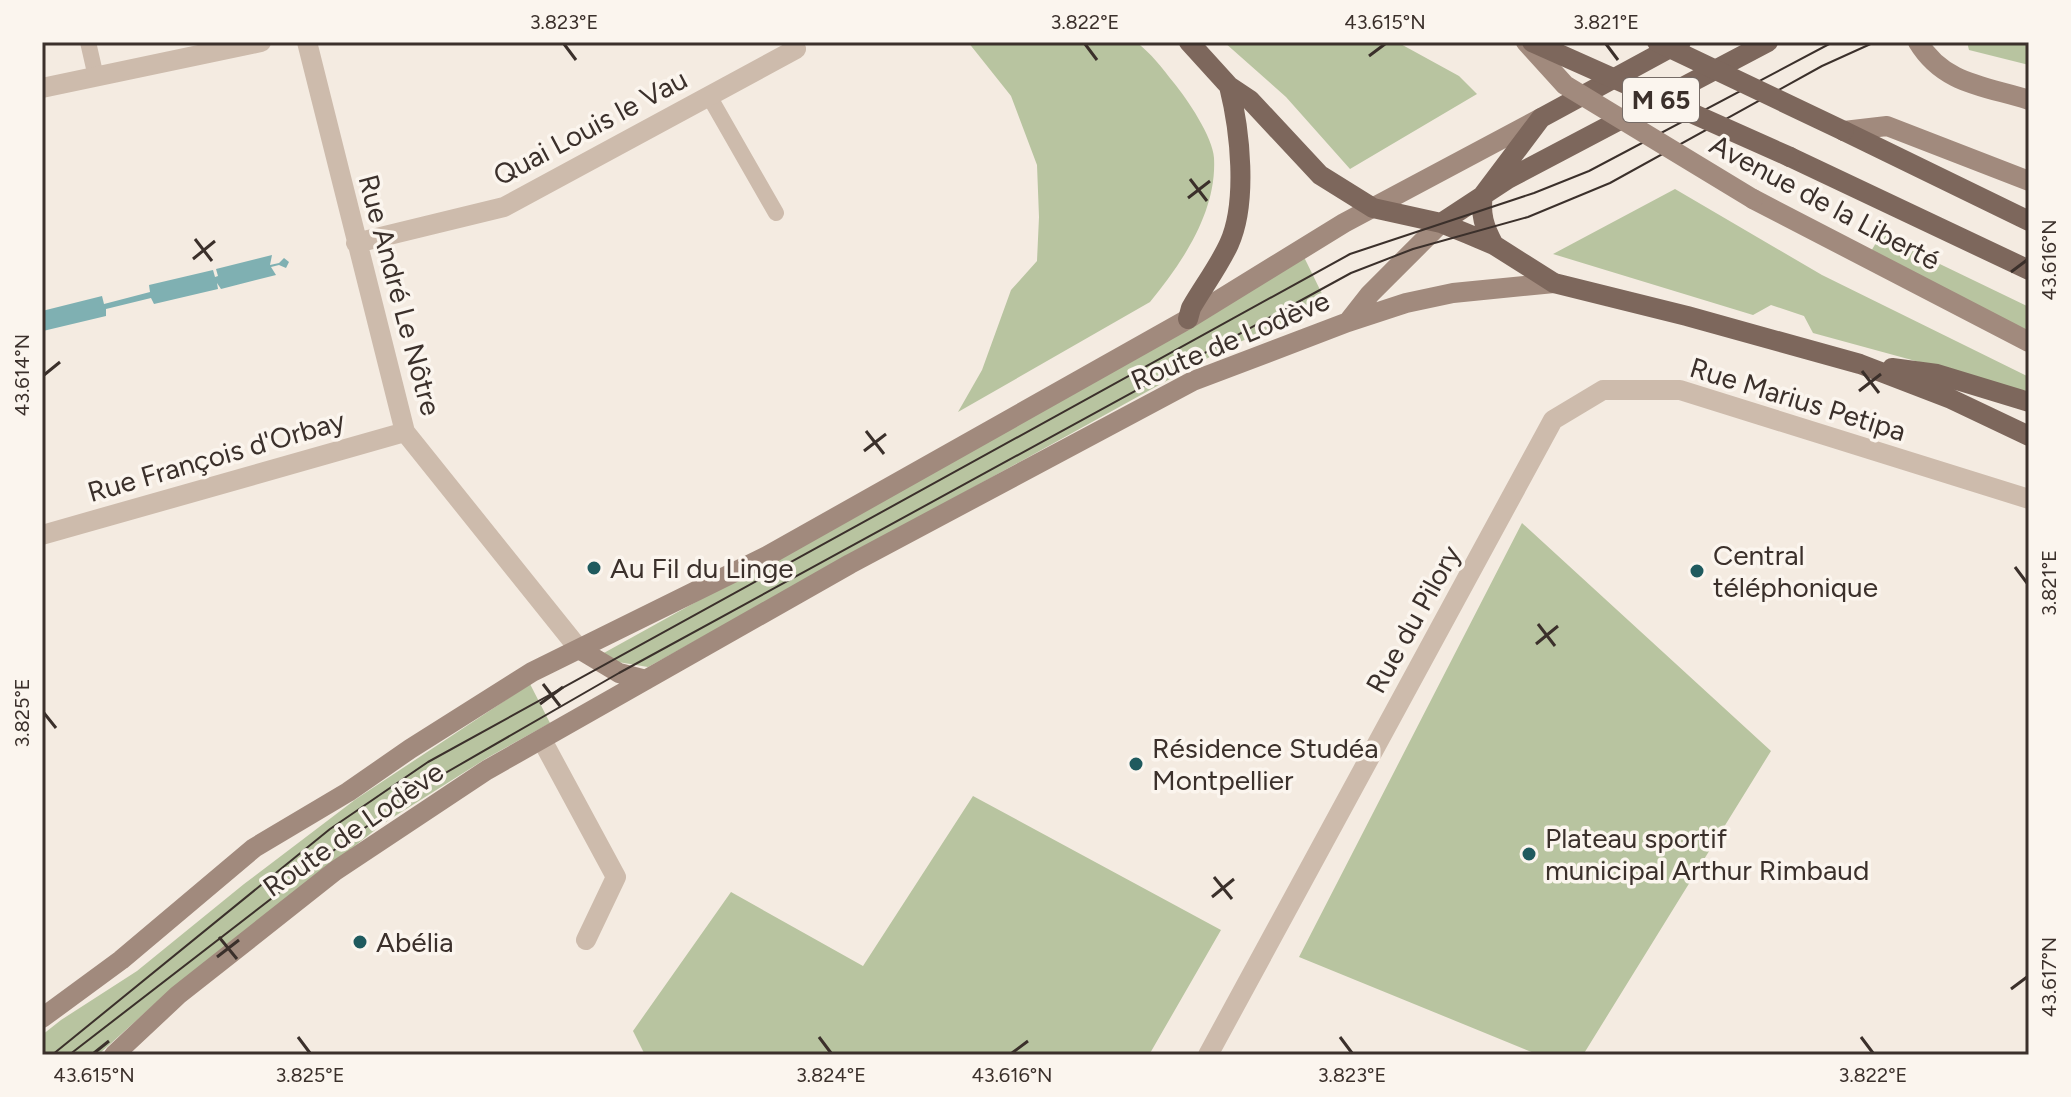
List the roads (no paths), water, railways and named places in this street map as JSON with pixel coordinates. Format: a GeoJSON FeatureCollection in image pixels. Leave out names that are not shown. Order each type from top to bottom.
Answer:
{"type":"FeatureCollection","features":[{"type":"Feature","properties":{"kind":"main road"},"geometry":{"type":"LineString","coordinates":[[1189,42],[1229,86],[1250,100],[1320,175],[1373,208],[1441,223],[1494,245],[1554,283],[1860,364],[1951,399],[2029,436]]}},
{"type":"Feature","properties":{"kind":"main road","name":"M 65"},"geometry":{"type":"LineString","coordinates":[[1529,42],[1790,157],[2029,270]]}},
{"type":"Feature","properties":{"kind":"main road","name":"Avenue de la Liberté"},"geometry":{"type":"LineString","coordinates":[[1529,42],[1565,85],[1753,199],[2029,342]]}},
{"type":"Feature","properties":{"kind":"main road","name":"M 65"},"geometry":{"type":"LineString","coordinates":[[1657,42],[2029,221]]}},
{"type":"Feature","properties":{"kind":"main road","name":"Route de Lodève"},"geometry":{"type":"LineString","coordinates":[[42,1018],[121,960],[254,848],[348,792],[532,672],[767,556],[1188,319],[1373,208],[1681,42]]}},
{"type":"Feature","properties":{"kind":"main road","name":"Route de Lodève"},"geometry":{"type":"LineString","coordinates":[[114,1055],[178,995],[335,871],[487,770],[850,564],[1193,381],[1348,322],[1370,294],[1441,223],[1483,195],[1768,42]]}},
{"type":"Feature","properties":{"kind":"main road"},"geometry":{"type":"LineString","coordinates":[[1918,42],[1926,55],[1954,78],[2029,100]]}},
{"type":"Feature","properties":{"kind":"main road"},"geometry":{"type":"LineString","coordinates":[[1188,319],[1191,308],[1230,242],[1240,209],[1235,109],[1229,86]]}},
{"type":"Feature","properties":{"kind":"main road"},"geometry":{"type":"LineString","coordinates":[[1494,245],[1485,229],[1481,209],[1483,195],[1541,118]]}},
{"type":"Feature","properties":{"kind":"main road"},"geometry":{"type":"LineString","coordinates":[[1844,131],[1887,126],[2029,181]]}},
{"type":"Feature","properties":{"kind":"main road"},"geometry":{"type":"LineString","coordinates":[[1348,322],[1406,303],[1453,293],[1554,283]]}},
{"type":"Feature","properties":{"kind":"main road"},"geometry":{"type":"LineString","coordinates":[[1860,364],[1937,374],[2029,402]]}},
{"type":"Feature","properties":{"kind":"main road"},"geometry":{"type":"LineString","coordinates":[[579,649],[619,673],[646,680]]}},
{"type":"Feature","properties":{"kind":"street"},"geometry":{"type":"LineString","coordinates":[[42,88],[261,42]]}},
{"type":"Feature","properties":{"kind":"street","name":"Rue André Le Nôtre"},"geometry":{"type":"LineString","coordinates":[[307,42],[405,432],[579,649]]}},
{"type":"Feature","properties":{"kind":"street","name":"Quai Louis le Vau"},"geometry":{"type":"LineString","coordinates":[[356,243],[504,207],[796,49]]}},
{"type":"Feature","properties":{"kind":"street","name":"Rue Marius Petipa"},"geometry":{"type":"LineString","coordinates":[[1553,420],[1603,390],[1680,390],[2029,499]]}},
{"type":"Feature","properties":{"kind":"street","name":"Rue du Pilory"},"geometry":{"type":"LineString","coordinates":[[1208,1055],[1553,420]]}},
{"type":"Feature","properties":{"kind":"street","name":"Rue François d'Orbay"},"geometry":{"type":"LineString","coordinates":[[42,535],[405,432]]}},
{"type":"Feature","properties":{"kind":"street"},"geometry":{"type":"LineString","coordinates":[[542,740],[616,877],[586,940]]}},
{"type":"Feature","properties":{"kind":"lane"},"geometry":{"type":"LineString","coordinates":[[88,42],[96,77]]}},
{"type":"Feature","properties":{"kind":"lane"},"geometry":{"type":"LineString","coordinates":[[709,96],[776,213]]}},
{"type":"Feature","properties":{"kind":"water"},"geometry":{"type":"Polygon","coordinates":[[[272,255],[270,265],[284,258],[289,262],[286,268],[279,265],[271,267],[276,275],[221,289],[217,283],[218,289],[154,304],[151,298],[106,309],[106,316],[43,331],[42,311],[102,296],[104,304],[150,292],[149,285],[213,270],[215,277],[218,276],[216,269],[272,255]]]}},
{"type":"Feature","properties":{"kind":"tram line"},"geometry":{"type":"LineString","coordinates":[[52,1055],[330,829],[428,762],[1350,254],[1534,193],[1589,171],[1833,42]]}},
{"type":"Feature","properties":{"kind":"tram line"},"geometry":{"type":"LineString","coordinates":[[69,1055],[342,844],[428,783],[619,673],[1351,273],[1413,249],[1528,217],[1610,183],[1822,66],[1875,42]]}},
{"type":"Feature","properties":{"kind":"place","name":"Au Fil du Linge"},"geometry":{"type":"Point","coordinates":[594,568]}},
{"type":"Feature","properties":{"kind":"place","name":"Central téléphonique"},"geometry":{"type":"Point","coordinates":[1697,571]}},
{"type":"Feature","properties":{"kind":"place","name":"Résidence Studéa Montpellier"},"geometry":{"type":"Point","coordinates":[1136,764]}},
{"type":"Feature","properties":{"kind":"place","name":"Plateau sportif municipal Arthur Rimbaud"},"geometry":{"type":"Point","coordinates":[1529,854]}},
{"type":"Feature","properties":{"kind":"place","name":"Abélia"},"geometry":{"type":"Point","coordinates":[360,942]}}]}
